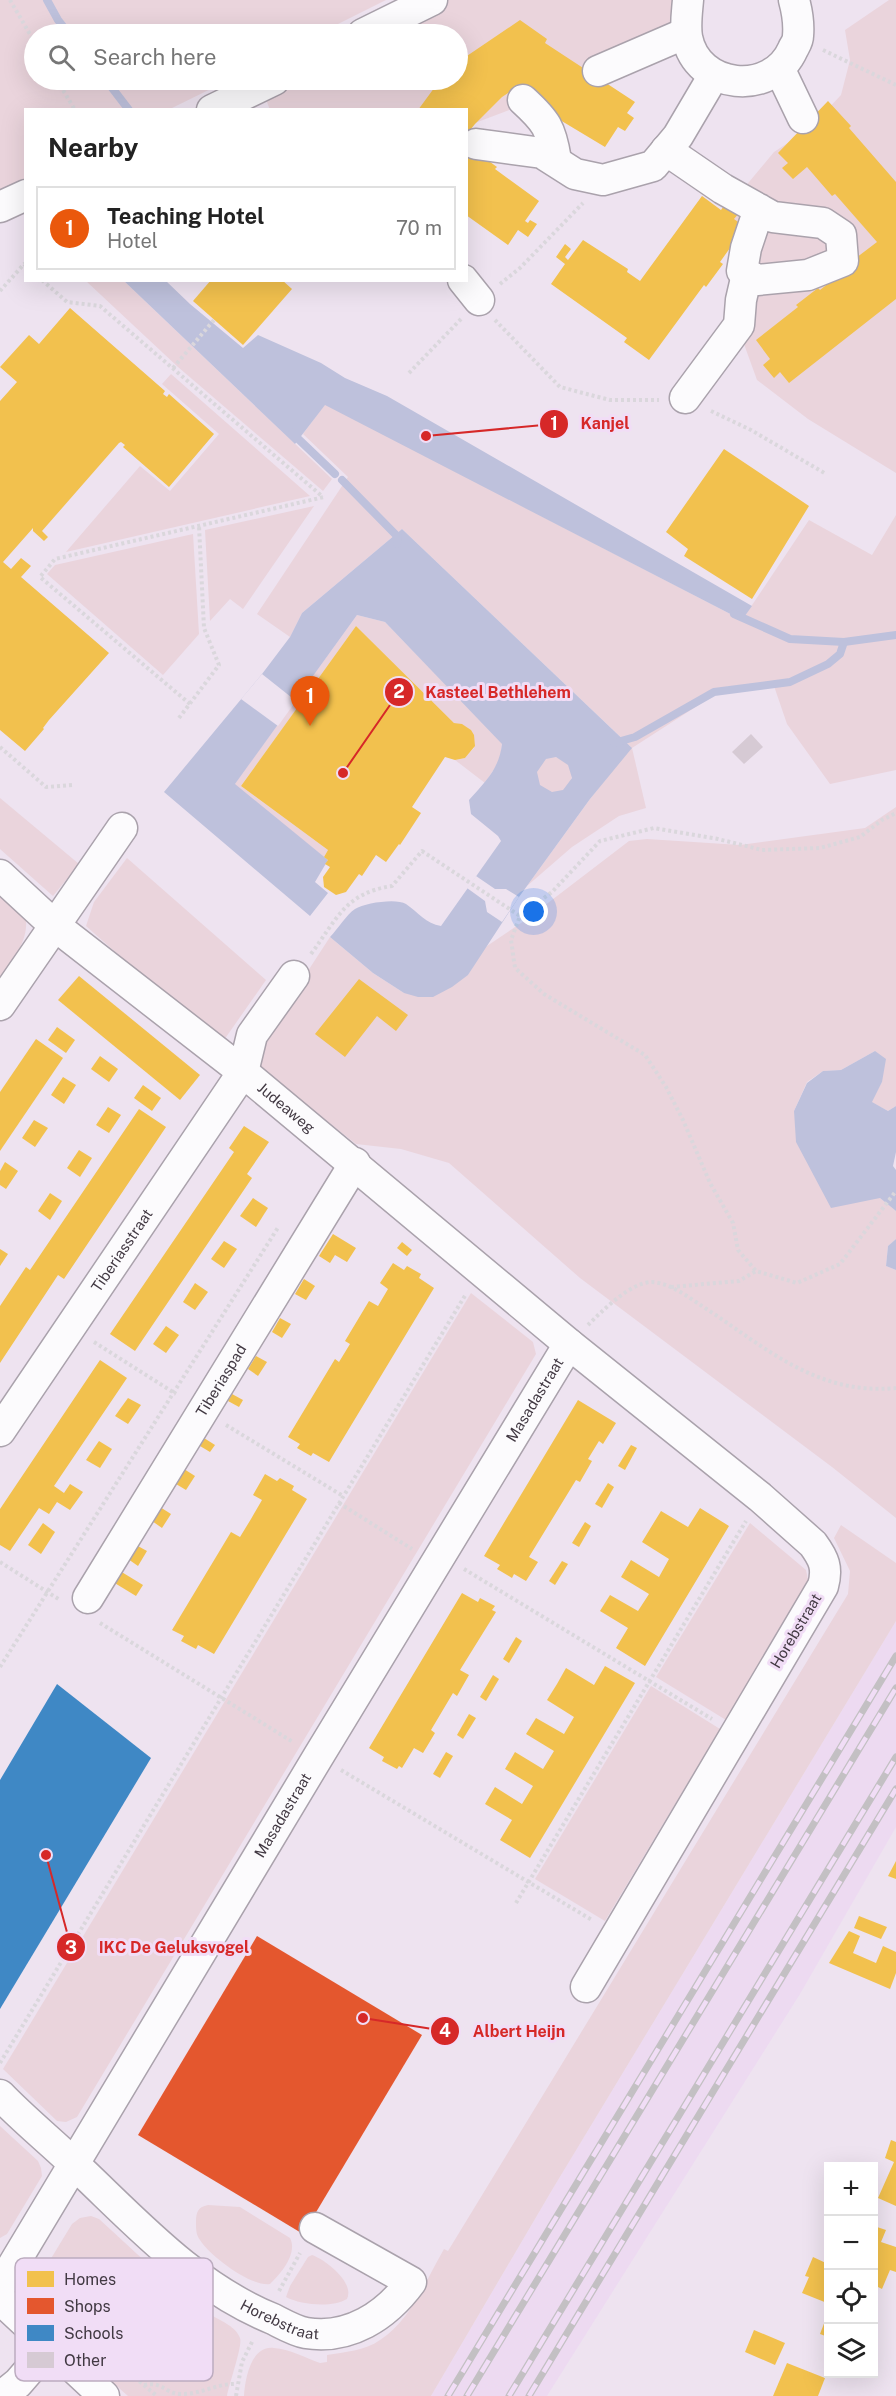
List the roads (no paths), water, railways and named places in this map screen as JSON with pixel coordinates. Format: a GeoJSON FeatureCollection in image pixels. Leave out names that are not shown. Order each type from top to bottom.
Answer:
{"type":"FeatureCollection","features":[{"type":"Feature","properties":{"kind":"street"},"geometry":{"type":"LineString","coordinates":[[383,24],[432,0]]}},
{"type":"Feature","properties":{"kind":"street"},"geometry":{"type":"LineString","coordinates":[[688,0],[686,33],[699,64],[714,75],[732,81],[764,78],[780,70],[791,55],[798,39],[794,0]]}},
{"type":"Feature","properties":{"kind":"street"},"geometry":{"type":"LineString","coordinates":[[598,71],[686,33]]}},
{"type":"Feature","properties":{"kind":"street"},"geometry":{"type":"LineString","coordinates":[[780,70],[803,118]]}},
{"type":"Feature","properties":{"kind":"street"},"geometry":{"type":"LineString","coordinates":[[476,144],[542,153],[575,174],[603,180],[653,166],[678,135],[714,75]]}},
{"type":"Feature","properties":{"kind":"street"},"geometry":{"type":"LineString","coordinates":[[231,106],[257,90]]}},
{"type":"Feature","properties":{"kind":"street"},"geometry":{"type":"LineString","coordinates":[[523,100],[544,120],[553,141],[556,160]]}},
{"type":"Feature","properties":{"kind":"street"},"geometry":{"type":"LineString","coordinates":[[666,150],[723,189],[759,209],[773,217],[823,223],[841,235],[843,261],[808,276],[757,280],[742,271],[759,209]]}},
{"type":"Feature","properties":{"kind":"street"},"geometry":{"type":"LineString","coordinates":[[0,207],[24,196]]}},
{"type":"Feature","properties":{"kind":"street"},"geometry":{"type":"LineString","coordinates":[[685,398],[739,325],[741,300],[747,274]]}},
{"type":"Feature","properties":{"kind":"street"},"geometry":{"type":"LineString","coordinates":[[0,1005],[122,828]]}},
{"type":"Feature","properties":{"kind":"street","name":"Judeaweg"},"geometry":{"type":"LineString","coordinates":[[0,875],[54,925],[243,1072],[355,1163],[569,1344]]}},
{"type":"Feature","properties":{"kind":"street"},"geometry":{"type":"LineString","coordinates":[[243,1072],[252,1035],[294,976]]}},
{"type":"Feature","properties":{"kind":"street","name":"Tiberiasstraat"},"geometry":{"type":"LineString","coordinates":[[3,1419],[243,1072]]}},
{"type":"Feature","properties":{"kind":"street","name":"Tiberiaspad"},"geometry":{"type":"LineString","coordinates":[[84,1607],[355,1163]]}},
{"type":"Feature","properties":{"kind":"street","name":"Horebstraat"},"geometry":{"type":"LineString","coordinates":[[569,1344],[760,1497],[813,1544],[826,1565],[823,1586],[586,1987]]}},
{"type":"Feature","properties":{"kind":"street","name":"Masadastraat"},"geometry":{"type":"LineString","coordinates":[[17,2258],[318,1756],[569,1344]]}},
{"type":"Feature","properties":{"kind":"street","name":"Horebstraat"},"geometry":{"type":"LineString","coordinates":[[0,2095],[137,2226],[177,2258]]}},
{"type":"Feature","properties":{"kind":"street","name":"Horebstraat"},"geometry":{"type":"LineString","coordinates":[[213,2286],[264,2316],[304,2333],[342,2333],[361,2326],[377,2316],[404,2292],[411,2282],[315,2228]]}},
{"type":"Feature","properties":{"kind":"street","name":"Masadastraat"},"geometry":{"type":"LineString","coordinates":[[0,2287],[15,2262]]}},
{"type":"Feature","properties":{"kind":"street"},"geometry":{"type":"LineString","coordinates":[[0,2299],[15,2313]]}},
{"type":"Feature","properties":{"kind":"street"},"geometry":{"type":"LineString","coordinates":[[88,2381],[104,2396]]}},
{"type":"Feature","properties":{"kind":"water"},"geometry":{"type":"Polygon","coordinates":[[[125,282],[167,282],[243,348],[258,335],[387,396],[752,606],[742,620],[325,405],[295,444],[125,282]]]}},
{"type":"Feature","properties":{"kind":"water"},"geometry":{"type":"Polygon","coordinates":[[[402,529],[632,748],[590,799],[519,897],[468,975],[433,997],[418,997],[404,993],[373,973],[330,937],[355,909],[380,902],[401,902],[426,920],[441,926],[501,841],[471,814],[469,800],[495,768],[502,744],[385,622],[357,615],[235,784],[328,860],[315,882],[328,893],[310,916],[164,792],[262,674],[290,637],[302,613],[402,529]],[[556,757],[546,759],[537,772],[540,785],[552,792],[563,790],[572,778],[568,765],[556,757]]]}},
{"type":"Feature","properties":{"kind":"water"},"geometry":{"type":"Polygon","coordinates":[[[875,1051],[886,1059],[882,1082],[872,1102],[888,1111],[896,1106],[896,1152],[893,1166],[896,1170],[896,1211],[880,1198],[831,1208],[796,1142],[794,1111],[807,1083],[823,1071],[841,1070],[875,1051]]]}},
{"type":"Feature","properties":{"kind":"water"},"geometry":{"type":"Polygon","coordinates":[[[896,1239],[896,1270],[886,1266],[888,1246],[896,1239]]]}},
{"type":"Feature","properties":{"kind":"waterway"},"geometry":{"type":"LineString","coordinates":[[47,0],[61,24]]}},
{"type":"Feature","properties":{"kind":"waterway"},"geometry":{"type":"LineString","coordinates":[[114,90],[127,108]]}},
{"type":"Feature","properties":{"kind":"waterway"},"geometry":{"type":"LineString","coordinates":[[292,433],[335,474]]}},
{"type":"Feature","properties":{"kind":"waterway"},"geometry":{"type":"LineString","coordinates":[[342,480],[398,537],[397,544]]}},
{"type":"Feature","properties":{"kind":"waterway"},"geometry":{"type":"LineString","coordinates":[[734,614],[790,639],[844,642],[896,635]]}},
{"type":"Feature","properties":{"kind":"waterway"},"geometry":{"type":"LineString","coordinates":[[614,743],[635,737],[714,692],[790,682],[828,664],[840,654],[844,642]]}},
{"type":"Feature","properties":{"kind":"railway"},"geometry":{"type":"LineString","coordinates":[[448,2396],[896,1656]]}},
{"type":"Feature","properties":{"kind":"railway"},"geometry":{"type":"LineString","coordinates":[[467,2396],[896,1688]]}},
{"type":"Feature","properties":{"kind":"railway"},"geometry":{"type":"LineString","coordinates":[[509,2396],[896,1757]]}},
{"type":"Feature","properties":{"kind":"railway"},"geometry":{"type":"LineString","coordinates":[[529,2396],[896,1789]]}},
{"type":"Feature","properties":{"kind":"place","name":"Kanjel"},"geometry":{"type":"Point","coordinates":[426,436]}},
{"type":"Feature","properties":{"kind":"place","name":"Teaching Hotel"},"geometry":{"type":"Point","coordinates":[310,726]}},
{"type":"Feature","properties":{"kind":"place","name":"Kasteel Bethlehem"},"geometry":{"type":"Point","coordinates":[343,773]}},
{"type":"Feature","properties":{"kind":"place","name":"IKC De Geluksvogel"},"geometry":{"type":"Point","coordinates":[46,1855]}},
{"type":"Feature","properties":{"kind":"place","name":"Albert Heijn"},"geometry":{"type":"Point","coordinates":[363,2018]}}]}
